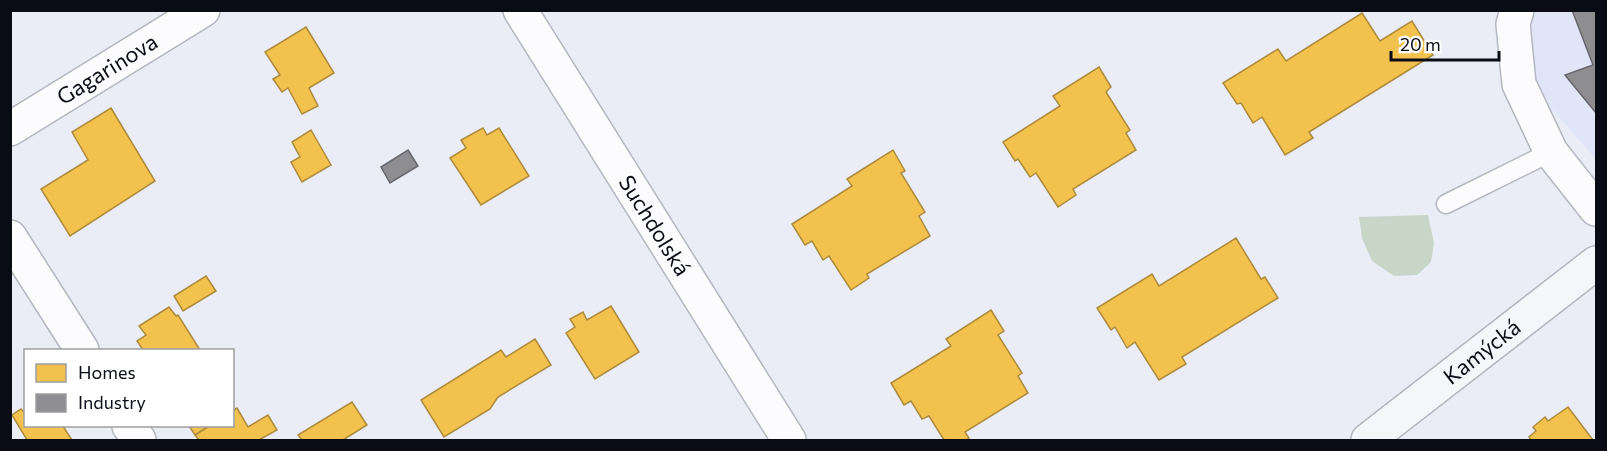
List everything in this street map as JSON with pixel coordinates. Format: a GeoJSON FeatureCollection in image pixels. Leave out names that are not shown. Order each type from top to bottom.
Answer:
{"type":"FeatureCollection","features":[{"type":"Feature","properties":{"kind":"main road","name":"Kamýcká"},"geometry":{"type":"LineString","coordinates":[[1368,441],[1596,263]]}},
{"type":"Feature","properties":{"kind":"street","name":"Gagarinova"},"geometry":{"type":"LineString","coordinates":[[10,129],[203,10]]}},
{"type":"Feature","properties":{"kind":"street","name":"Suchdolská"},"geometry":{"type":"LineString","coordinates":[[520,10],[789,441]]}},
{"type":"Feature","properties":{"kind":"street"},"geometry":{"type":"LineString","coordinates":[[1517,10],[1513,24],[1519,84],[1551,152],[1596,209]]}},
{"type":"Feature","properties":{"kind":"street"},"geometry":{"type":"LineString","coordinates":[[10,237],[81,349]]}},
{"type":"Feature","properties":{"kind":"street"},"geometry":{"type":"LineString","coordinates":[[130,427],[139,441]]}},
{"type":"Feature","properties":{"kind":"lane"},"geometry":{"type":"LineString","coordinates":[[1446,204],[1551,152]]}},
{"type":"Feature","properties":{"kind":"shaded area"},"geometry":{"type":"Polygon","coordinates":[[[1525,11],[1596,11],[1596,159],[1531,86],[1525,11]]]}},
{"type":"Feature","properties":{"kind":"green space"},"geometry":{"type":"Polygon","coordinates":[[[1428,215],[1434,243],[1431,262],[1417,275],[1394,276],[1372,261],[1362,238],[1359,217],[1428,215]]]}},
{"type":"Feature","properties":{"kind":"building: Homes"},"geometry":{"type":"Polygon","coordinates":[[[1362,13],[1380,41],[1412,21],[1433,55],[1309,132],[1313,138],[1285,155],[1262,117],[1253,123],[1241,103],[1237,104],[1223,83],[1278,49],[1286,61],[1362,13]]]}},
{"type":"Feature","properties":{"kind":"building: Homes"},"geometry":{"type":"Polygon","coordinates":[[[306,27],[334,73],[309,88],[318,106],[302,114],[288,88],[282,92],[273,79],[280,75],[265,52],[306,27]]]}},
{"type":"Feature","properties":{"kind":"building: Homes"},"geometry":{"type":"Polygon","coordinates":[[[1099,67],[1111,87],[1106,92],[1130,130],[1126,133],[1136,150],[1073,189],[1076,195],[1058,207],[1036,173],[1030,177],[1018,159],[1015,161],[1003,142],[1060,106],[1053,96],[1099,67]]]}},
{"type":"Feature","properties":{"kind":"building: Homes"},"geometry":{"type":"Polygon","coordinates":[[[111,108],[155,181],[70,236],[41,189],[88,160],[72,132],[111,108]]]}},
{"type":"Feature","properties":{"kind":"building: Homes"},"geometry":{"type":"Polygon","coordinates":[[[483,128],[487,135],[499,128],[529,176],[481,205],[450,158],[466,148],[461,140],[483,128]]]}},
{"type":"Feature","properties":{"kind":"building: Homes"},"geometry":{"type":"Polygon","coordinates":[[[311,130],[331,165],[302,182],[291,162],[300,157],[292,142],[311,130]]]}},
{"type":"Feature","properties":{"kind":"building: Homes"},"geometry":{"type":"Polygon","coordinates":[[[893,150],[905,171],[901,173],[925,212],[919,216],[930,236],[867,274],[869,278],[851,290],[829,256],[823,260],[812,241],[805,245],[792,224],[852,186],[847,179],[893,150]]]}},
{"type":"Feature","properties":{"kind":"building: Homes"},"geometry":{"type":"Polygon","coordinates":[[[1236,238],[1261,279],[1265,277],[1278,298],[1182,357],[1186,364],[1159,380],[1135,342],[1127,348],[1115,327],[1111,330],[1097,308],[1152,274],[1159,286],[1236,238]]]}},
{"type":"Feature","properties":{"kind":"building: Homes"},"geometry":{"type":"Polygon","coordinates":[[[206,276],[216,291],[183,311],[174,296],[206,276]]]}},
{"type":"Feature","properties":{"kind":"building: Homes"},"geometry":{"type":"Polygon","coordinates":[[[611,306],[639,352],[595,379],[566,333],[575,327],[570,319],[583,312],[587,320],[611,306]]]}},
{"type":"Feature","properties":{"kind":"building: Homes"},"geometry":{"type":"Polygon","coordinates":[[[169,307],[176,316],[178,315],[199,349],[142,349],[137,341],[146,335],[139,326],[169,307]]]}},
{"type":"Feature","properties":{"kind":"building: Homes"},"geometry":{"type":"Polygon","coordinates":[[[991,310],[1004,331],[998,335],[1022,373],[1018,376],[1028,393],[965,432],[969,438],[966,440],[944,440],[929,416],[922,419],[911,401],[904,405],[891,383],[951,346],[946,339],[991,310]]]}},
{"type":"Feature","properties":{"kind":"building: Homes"},"geometry":{"type":"Polygon","coordinates":[[[535,339],[551,365],[498,397],[490,409],[444,437],[421,400],[501,350],[506,357],[535,339]]]}},
{"type":"Feature","properties":{"kind":"building: Homes"},"geometry":{"type":"Polygon","coordinates":[[[352,402],[367,425],[343,440],[302,440],[298,435],[352,402]]]}},
{"type":"Feature","properties":{"kind":"building: Homes"},"geometry":{"type":"Polygon","coordinates":[[[1568,407],[1593,440],[1531,440],[1529,437],[1536,431],[1533,427],[1545,417],[1548,421],[1568,407]]]}},
{"type":"Feature","properties":{"kind":"building: Homes"},"geometry":{"type":"Polygon","coordinates":[[[237,408],[248,427],[268,415],[277,430],[259,440],[199,440],[195,435],[207,427],[234,427],[234,410],[237,408]]]}},
{"type":"Feature","properties":{"kind":"building: Homes"},"geometry":{"type":"Polygon","coordinates":[[[21,409],[24,412],[24,427],[64,427],[72,440],[27,440],[12,415],[21,409]]]}},
{"type":"Feature","properties":{"kind":"building: Homes"},"geometry":{"type":"Polygon","coordinates":[[[190,427],[207,427],[195,435],[190,427]]]}},
{"type":"Feature","properties":{"kind":"building: Industry"},"geometry":{"type":"Polygon","coordinates":[[[1572,10],[1596,10],[1596,113],[1565,75],[1593,65],[1572,10]]]}},
{"type":"Feature","properties":{"kind":"building: Industry"},"geometry":{"type":"Polygon","coordinates":[[[408,150],[418,166],[390,183],[381,167],[408,150]]]}}]}
